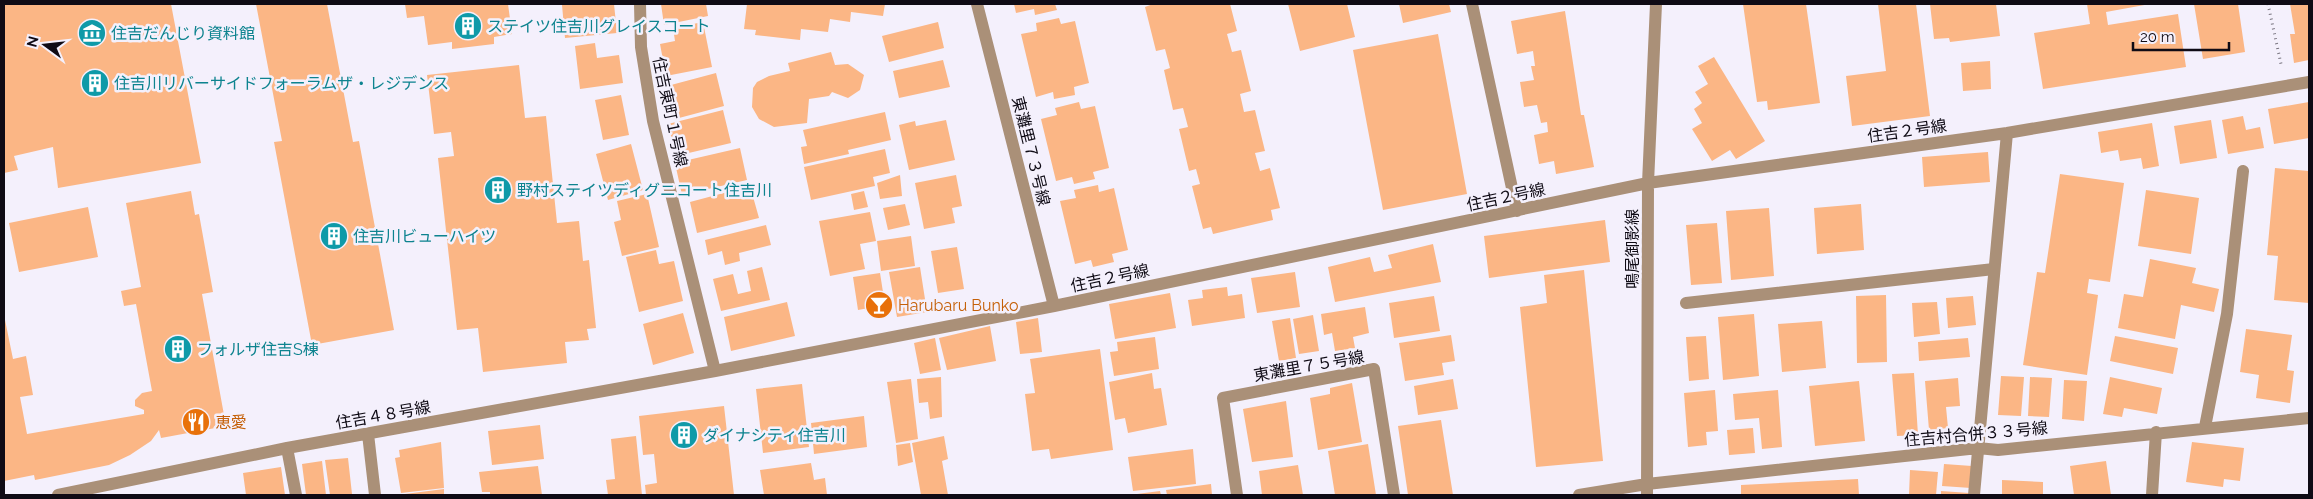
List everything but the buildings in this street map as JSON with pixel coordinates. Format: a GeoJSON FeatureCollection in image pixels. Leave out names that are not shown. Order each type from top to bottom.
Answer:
{"type":"FeatureCollection","features":[{"type":"Feature","properties":{"kind":"street","name":"住吉東町１号線"},"geometry":{"type":"LineString","coordinates":[[640,4],[641,47],[653,121],[715,371]]}},
{"type":"Feature","properties":{"kind":"street","name":"東灘里７３号線"},"geometry":{"type":"LineString","coordinates":[[977,4],[1054,306]]}},
{"type":"Feature","properties":{"kind":"street"},"geometry":{"type":"LineString","coordinates":[[1472,4],[1517,211]]}},
{"type":"Feature","properties":{"kind":"street","name":"鳴尾御影線"},"geometry":{"type":"LineString","coordinates":[[1647,490],[1648,183],[1656,4]]}},
{"type":"Feature","properties":{"kind":"street","name":"住吉２号線"},"geometry":{"type":"LineString","coordinates":[[715,371],[1054,306],[1648,183],[2007,134],[2309,82]]}},
{"type":"Feature","properties":{"kind":"street"},"geometry":{"type":"LineString","coordinates":[[1974,495],[2007,134]]}},
{"type":"Feature","properties":{"kind":"street"},"geometry":{"type":"LineString","coordinates":[[2205,427],[2227,314],[2242,171]]}},
{"type":"Feature","properties":{"kind":"street"},"geometry":{"type":"LineString","coordinates":[[1686,302],[1994,269]]}},
{"type":"Feature","properties":{"kind":"street","name":"東灘里７５号線"},"geometry":{"type":"LineString","coordinates":[[1237,495],[1223,398],[1374,370],[1394,495]]}},
{"type":"Feature","properties":{"kind":"street","name":"住吉４８号線"},"geometry":{"type":"LineString","coordinates":[[58,495],[287,448],[715,371]]}},
{"type":"Feature","properties":{"kind":"street","name":"住吉村合併３３号線"},"geometry":{"type":"LineString","coordinates":[[1578,495],[1647,490],[1978,448],[1998,450],[2156,432],[2309,418]]}},
{"type":"Feature","properties":{"kind":"street"},"geometry":{"type":"LineString","coordinates":[[2152,495],[2156,432]]}},
{"type":"Feature","properties":{"kind":"street"},"geometry":{"type":"LineString","coordinates":[[368,434],[375,495]]}},
{"type":"Feature","properties":{"kind":"street"},"geometry":{"type":"LineString","coordinates":[[287,448],[296,495]]}},
{"type":"Feature","properties":{"kind":"path"},"geometry":{"type":"LineString","coordinates":[[2268,4],[2286,86]]}},
{"type":"Feature","properties":{"kind":"place","name":"ステイツ住吉川グレイスコート"},"geometry":{"type":"Point","coordinates":[468,26]}},
{"type":"Feature","properties":{"kind":"place","name":"住吉だんじり資料館"},"geometry":{"type":"Point","coordinates":[92,33]}},
{"type":"Feature","properties":{"kind":"place","name":"住吉川リバーサイドフォーラムザ・レジデンス"},"geometry":{"type":"Point","coordinates":[95,83]}},
{"type":"Feature","properties":{"kind":"place","name":"野村ステイツディグニコート住吉川"},"geometry":{"type":"Point","coordinates":[498,190]}},
{"type":"Feature","properties":{"kind":"place","name":"住吉川ビューハイツ"},"geometry":{"type":"Point","coordinates":[334,236]}},
{"type":"Feature","properties":{"kind":"place","name":"Harubaru Bunko"},"geometry":{"type":"Point","coordinates":[879,305]}},
{"type":"Feature","properties":{"kind":"place","name":"フォルザ住吉S棟"},"geometry":{"type":"Point","coordinates":[178,349]}},
{"type":"Feature","properties":{"kind":"place","name":"恵愛"},"geometry":{"type":"Point","coordinates":[196,422]}},
{"type":"Feature","properties":{"kind":"place","name":"ダイナシティ住吉川"},"geometry":{"type":"Point","coordinates":[684,435]}}]}
